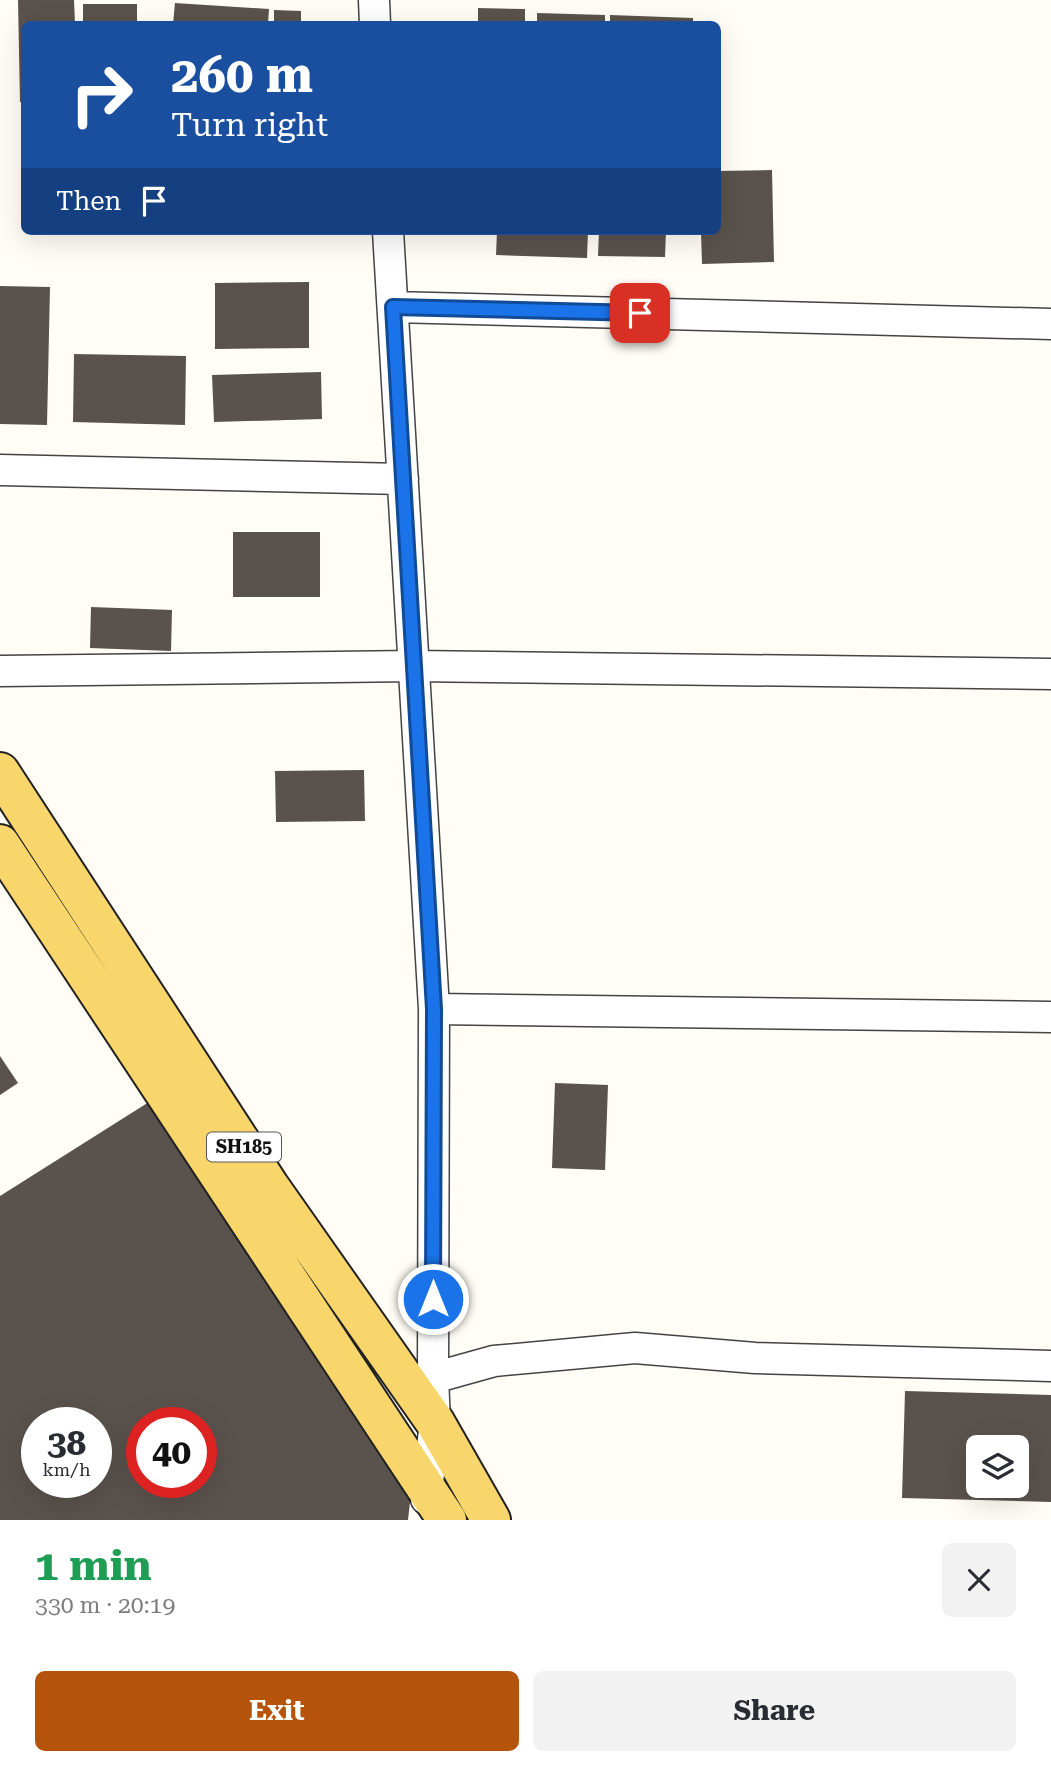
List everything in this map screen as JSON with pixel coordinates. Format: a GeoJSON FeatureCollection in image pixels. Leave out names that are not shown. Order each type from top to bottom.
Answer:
{"type":"FeatureCollection","features":[{"type":"Feature","properties":{"kind":"main road","name":"SH185"},"geometry":{"type":"LineString","coordinates":[[0,772],[270,1187],[435,1422],[491,1520]]}},
{"type":"Feature","properties":{"kind":"main road"},"geometry":{"type":"LineString","coordinates":[[0,844],[433,1510]]}},
{"type":"Feature","properties":{"kind":"street"},"geometry":{"type":"LineString","coordinates":[[374,0],[375,21]]}},
{"type":"Feature","properties":{"kind":"street"},"geometry":{"type":"LineString","coordinates":[[388,235],[434,1009],[433,1510]]}},
{"type":"Feature","properties":{"kind":"street"},"geometry":{"type":"LineString","coordinates":[[393,307],[1051,324]]}},
{"type":"Feature","properties":{"kind":"street"},"geometry":{"type":"LineString","coordinates":[[0,470],[403,479]]}},
{"type":"Feature","properties":{"kind":"street"},"geometry":{"type":"LineString","coordinates":[[0,671],[414,666],[1051,674]]}},
{"type":"Feature","properties":{"kind":"street"},"geometry":{"type":"LineString","coordinates":[[434,1009],[1051,1017]]}},
{"type":"Feature","properties":{"kind":"street"},"geometry":{"type":"LineString","coordinates":[[433,1378],[494,1361],[635,1348],[755,1358],[1051,1366]]}},
{"type":"Feature","properties":{"kind":"building"},"geometry":{"type":"Polygon","coordinates":[[[18,0],[74,0],[75,21],[21,21],[20,102],[18,0]]]}},
{"type":"Feature","properties":{"kind":"building"},"geometry":{"type":"Polygon","coordinates":[[[175,3],[269,9],[268,21],[173,21],[175,3]]]}},
{"type":"Feature","properties":{"kind":"building"},"geometry":{"type":"Polygon","coordinates":[[[83,4],[137,4],[137,21],[83,21],[83,4]]]}},
{"type":"Feature","properties":{"kind":"building"},"geometry":{"type":"Polygon","coordinates":[[[478,8],[525,9],[525,21],[478,21],[478,8]]]}},
{"type":"Feature","properties":{"kind":"building"},"geometry":{"type":"Polygon","coordinates":[[[274,10],[301,11],[301,21],[274,21],[274,10]]]}},
{"type":"Feature","properties":{"kind":"building"},"geometry":{"type":"Polygon","coordinates":[[[537,13],[605,15],[605,21],[537,21],[537,13]]]}},
{"type":"Feature","properties":{"kind":"building"},"geometry":{"type":"Polygon","coordinates":[[[610,15],[693,18],[693,21],[610,21],[610,15]]]}},
{"type":"Feature","properties":{"kind":"building"},"geometry":{"type":"Polygon","coordinates":[[[772,170],[774,262],[702,264],[701,235],[721,235],[721,171],[772,170]]]}},
{"type":"Feature","properties":{"kind":"building"},"geometry":{"type":"Polygon","coordinates":[[[497,235],[588,235],[587,258],[496,255],[497,235]]]}},
{"type":"Feature","properties":{"kind":"building"},"geometry":{"type":"Polygon","coordinates":[[[599,235],[666,235],[665,257],[598,256],[599,235]]]}},
{"type":"Feature","properties":{"kind":"building"},"geometry":{"type":"Polygon","coordinates":[[[309,282],[309,348],[215,349],[215,283],[309,282]]]}},
{"type":"Feature","properties":{"kind":"building"},"geometry":{"type":"Polygon","coordinates":[[[0,286],[50,287],[47,425],[0,424],[0,286]]]}},
{"type":"Feature","properties":{"kind":"building"},"geometry":{"type":"Polygon","coordinates":[[[74,354],[186,356],[185,425],[73,422],[74,354]]]}},
{"type":"Feature","properties":{"kind":"building"},"geometry":{"type":"Polygon","coordinates":[[[321,372],[322,419],[214,422],[212,375],[321,372]]]}},
{"type":"Feature","properties":{"kind":"building"},"geometry":{"type":"Polygon","coordinates":[[[233,532],[320,532],[320,597],[233,597],[233,532]]]}},
{"type":"Feature","properties":{"kind":"building"},"geometry":{"type":"Polygon","coordinates":[[[91,607],[172,610],[171,651],[90,648],[91,607]]]}},
{"type":"Feature","properties":{"kind":"building"},"geometry":{"type":"Polygon","coordinates":[[[364,770],[365,821],[276,822],[275,771],[364,770]]]}},
{"type":"Feature","properties":{"kind":"building"},"geometry":{"type":"Polygon","coordinates":[[[0,1056],[18,1083],[0,1095],[0,1056]]]}},
{"type":"Feature","properties":{"kind":"building"},"geometry":{"type":"Polygon","coordinates":[[[555,1083],[608,1085],[605,1170],[552,1168],[555,1083]]]}},
{"type":"Feature","properties":{"kind":"building"},"geometry":{"type":"Polygon","coordinates":[[[149,1102],[411,1493],[408,1520],[0,1520],[0,1196],[149,1102]]]}},
{"type":"Feature","properties":{"kind":"building"},"geometry":{"type":"Polygon","coordinates":[[[905,1391],[1051,1395],[1051,1502],[902,1498],[905,1391]]]}},
{"type":"Feature","properties":{"kind":"route"},"geometry":{"type":"LineString","coordinates":[[433,1299],[434,1009],[393,307],[640,313]]}}]}
